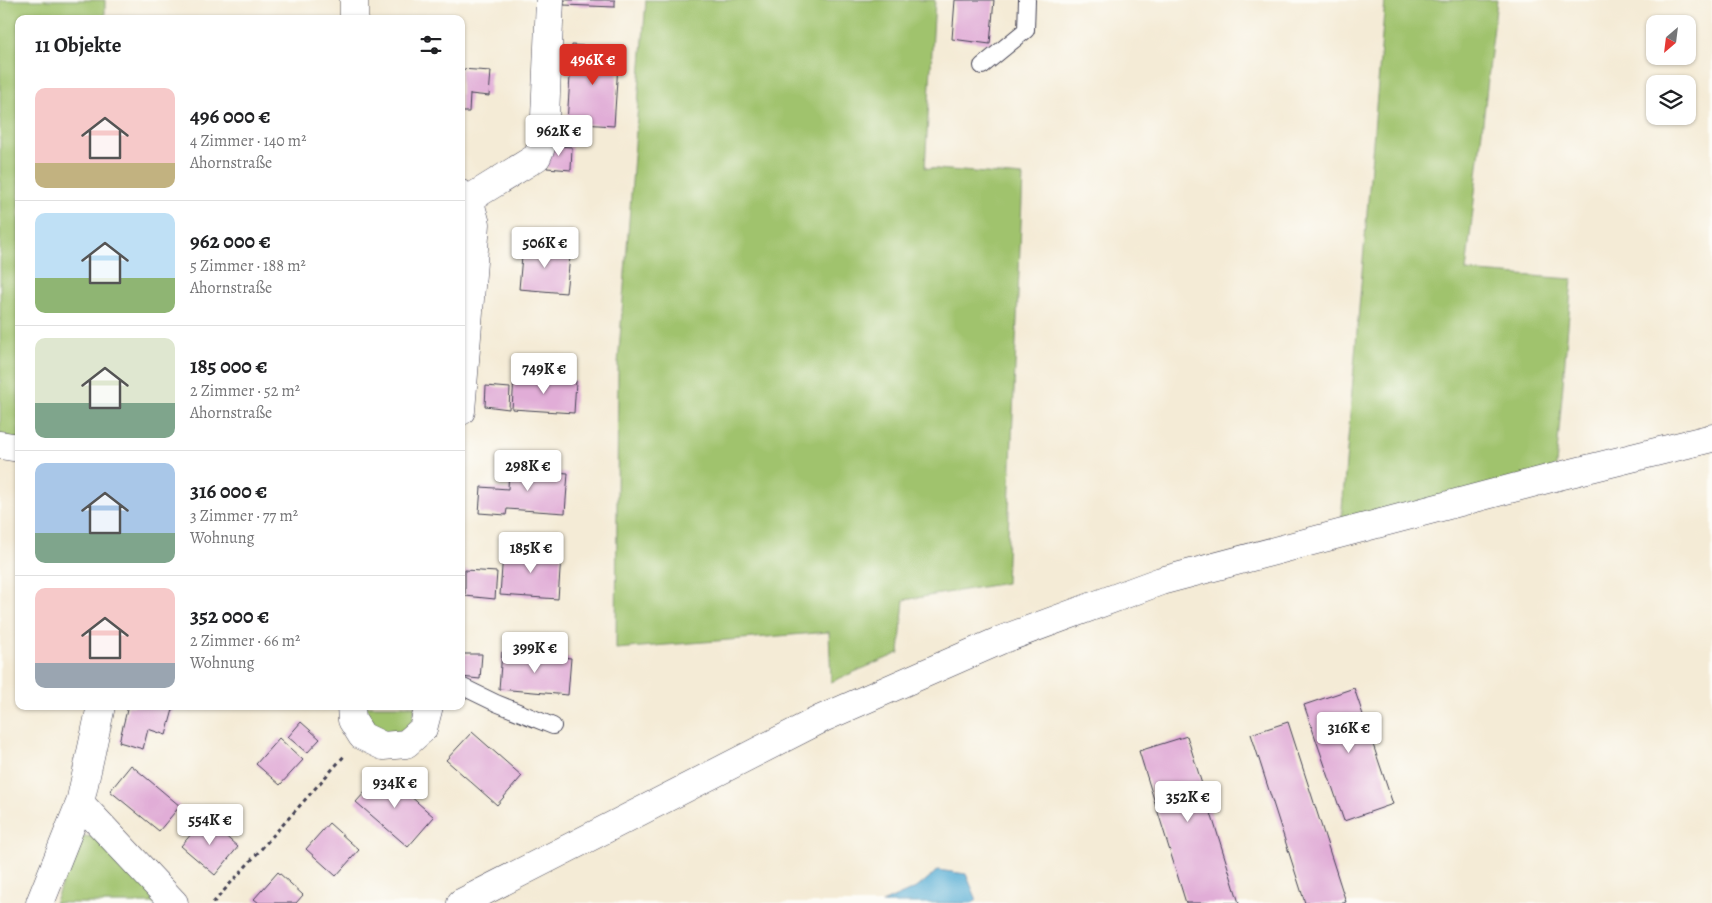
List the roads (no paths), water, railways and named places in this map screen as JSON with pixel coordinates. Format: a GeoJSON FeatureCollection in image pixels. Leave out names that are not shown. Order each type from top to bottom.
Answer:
{"type":"FeatureCollection","features":[{"type":"Feature","properties":{"kind":"main road"},"geometry":{"type":"LineString","coordinates":[[354,0],[354,15]]}},
{"type":"Feature","properties":{"kind":"main road"},"geometry":{"type":"LineString","coordinates":[[465,361],[476,224],[465,196],[537,157],[544,140],[550,0]]}},
{"type":"Feature","properties":{"kind":"main road"},"geometry":{"type":"LineString","coordinates":[[461,903],[822,718],[1018,634],[1161,581],[1712,438]]}},
{"type":"Feature","properties":{"kind":"main road"},"geometry":{"type":"LineString","coordinates":[[0,445],[15,447]]}},
{"type":"Feature","properties":{"kind":"main road"},"geometry":{"type":"LineString","coordinates":[[40,903],[80,803],[100,710]]}},
{"type":"Feature","properties":{"kind":"main road"},"geometry":{"type":"LineString","coordinates":[[351,710],[352,720],[362,736],[383,746],[406,744],[423,729],[428,710]]}},
{"type":"Feature","properties":{"kind":"main road"},"geometry":{"type":"LineString","coordinates":[[80,803],[174,903]]}},
{"type":"Feature","properties":{"kind":"lane"},"geometry":{"type":"LineString","coordinates":[[982,66],[1026,30],[1027,0]]}},
{"type":"Feature","properties":{"kind":"lane"},"geometry":{"type":"LineString","coordinates":[[465,688],[496,703],[553,726]]}},
{"type":"Feature","properties":{"kind":"water"},"geometry":{"type":"Polygon","coordinates":[[[938,870],[966,874],[977,900],[971,903],[882,903],[918,887],[938,870]]]}}]}
